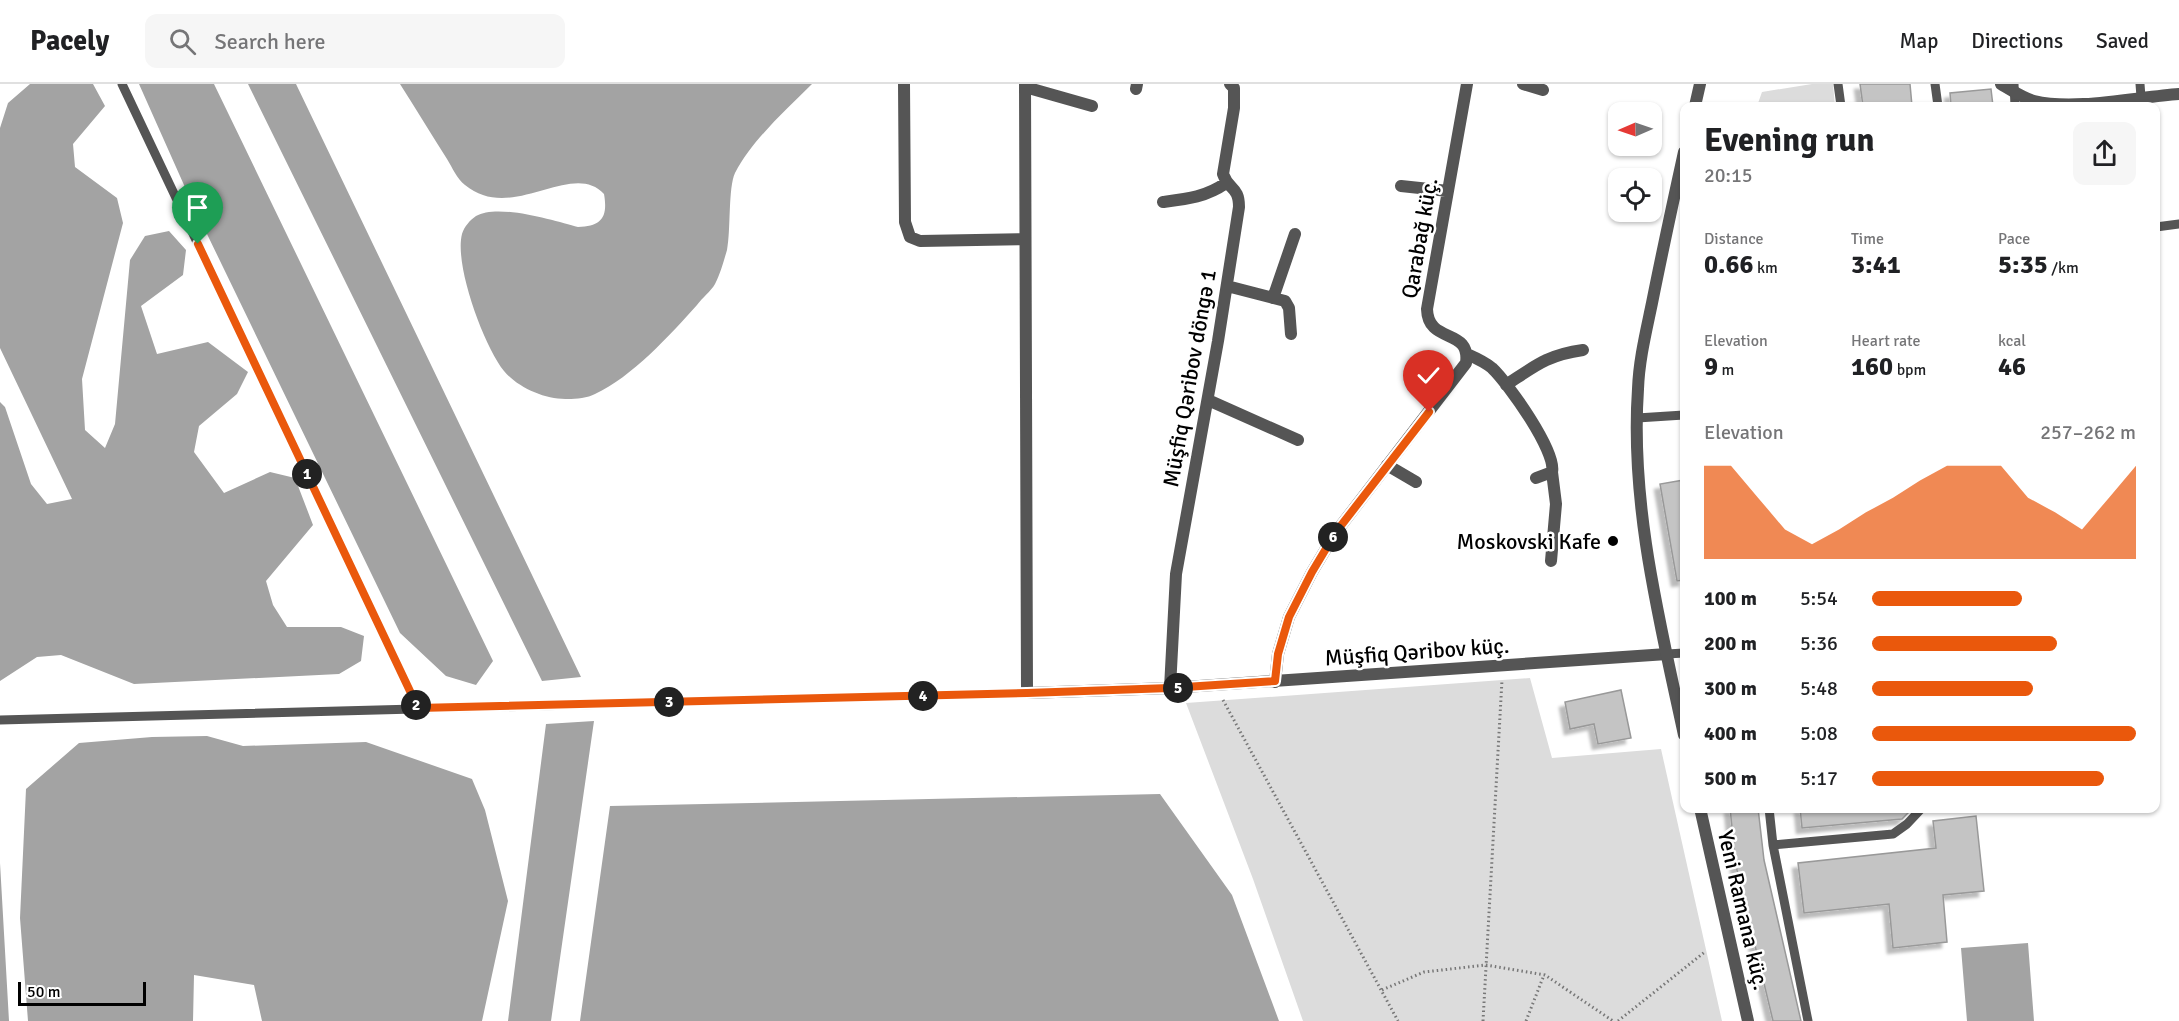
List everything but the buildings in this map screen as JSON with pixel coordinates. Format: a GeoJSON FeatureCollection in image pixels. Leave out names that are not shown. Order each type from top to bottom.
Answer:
{"type":"FeatureCollection","features":[{"type":"Feature","properties":{"kind":"street"},"geometry":{"type":"LineString","coordinates":[[904,84],[905,222],[910,237],[920,241],[1025,239]]}},
{"type":"Feature","properties":{"kind":"street","name":"Müşfiq Qəribov döngə 1"},"geometry":{"type":"LineString","coordinates":[[1170,688],[1176,574],[1208,400],[1239,207],[1239,195],[1226,183],[1223,174],[1234,108],[1234,88],[1230,84]]}},
{"type":"Feature","properties":{"kind":"street","name":"Qarabağ küç."},"geometry":{"type":"LineString","coordinates":[[1467,84],[1427,309],[1427,320],[1432,328],[1461,342],[1467,354]]}},
{"type":"Feature","properties":{"kind":"street"},"geometry":{"type":"LineString","coordinates":[[1523,84],[1543,90]]}},
{"type":"Feature","properties":{"kind":"street"},"geometry":{"type":"LineString","coordinates":[[1696,102],[1700,84]]}},
{"type":"Feature","properties":{"kind":"street"},"geometry":{"type":"LineString","coordinates":[[2001,84],[2014,88],[2033,101],[2039,102]]}},
{"type":"Feature","properties":{"kind":"street"},"geometry":{"type":"LineString","coordinates":[[1027,693],[1025,86],[1092,106]]}},
{"type":"Feature","properties":{"kind":"street"},"geometry":{"type":"LineString","coordinates":[[2095,102],[2141,90],[2179,94]]}},
{"type":"Feature","properties":{"kind":"street"},"geometry":{"type":"LineString","coordinates":[[1680,171],[1643,347],[1637,418],[1640,489],[1648,549],[1680,716]]}},
{"type":"Feature","properties":{"kind":"street"},"geometry":{"type":"LineString","coordinates":[[1163,202],[1200,197],[1214,192],[1226,183]]}},
{"type":"Feature","properties":{"kind":"street"},"geometry":{"type":"LineString","coordinates":[[1401,186],[1448,190]]}},
{"type":"Feature","properties":{"kind":"street"},"geometry":{"type":"LineString","coordinates":[[1274,298],[1295,234]]}},
{"type":"Feature","properties":{"kind":"street"},"geometry":{"type":"LineString","coordinates":[[1227,286],[1286,301],[1289,308],[1291,334]]}},
{"type":"Feature","properties":{"kind":"street"},"geometry":{"type":"LineString","coordinates":[[1506,384],[1548,357],[1583,350]]}},
{"type":"Feature","properties":{"kind":"street"},"geometry":{"type":"LineString","coordinates":[[1275,681],[1278,654],[1289,617],[1312,572],[1336,532],[1462,371],[1467,354],[1492,369],[1524,406],[1550,456],[1556,504],[1551,561]]}},
{"type":"Feature","properties":{"kind":"street"},"geometry":{"type":"LineString","coordinates":[[1208,400],[1298,440]]}},
{"type":"Feature","properties":{"kind":"street"},"geometry":{"type":"LineString","coordinates":[[1387,465],[1416,482]]}},
{"type":"Feature","properties":{"kind":"street"},"geometry":{"type":"LineString","coordinates":[[1536,478],[1552,472]]}},
{"type":"Feature","properties":{"kind":"street","name":"Müşfiq Qəribov küç."},"geometry":{"type":"LineString","coordinates":[[1027,693],[1170,688],[1667,654]]}},
{"type":"Feature","properties":{"kind":"street","name":"Yeni Ramana küç."},"geometry":{"type":"LineString","coordinates":[[1701,813],[1748,1021]]}},
{"type":"Feature","properties":{"kind":"lane"},"geometry":{"type":"LineString","coordinates":[[122,84],[418,708]]}},
{"type":"Feature","properties":{"kind":"lane"},"geometry":{"type":"LineString","coordinates":[[1838,84],[1840,102]]}},
{"type":"Feature","properties":{"kind":"lane"},"geometry":{"type":"LineString","coordinates":[[1935,84],[1937,102]]}},
{"type":"Feature","properties":{"kind":"lane"},"geometry":{"type":"LineString","coordinates":[[2160,226],[2179,224]]}},
{"type":"Feature","properties":{"kind":"lane"},"geometry":{"type":"LineString","coordinates":[[1637,418],[1680,415]]}},
{"type":"Feature","properties":{"kind":"lane"},"geometry":{"type":"LineString","coordinates":[[1667,654],[1680,653]]}},
{"type":"Feature","properties":{"kind":"lane"},"geometry":{"type":"LineString","coordinates":[[0,720],[1027,693]]}},
{"type":"Feature","properties":{"kind":"lane"},"geometry":{"type":"LineString","coordinates":[[1770,813],[1773,845],[1808,1021]]}},
{"type":"Feature","properties":{"kind":"lane"},"geometry":{"type":"LineString","coordinates":[[1773,845],[1893,834],[1917,813]]}},
{"type":"Feature","properties":{"kind":"path"},"geometry":{"type":"LineString","coordinates":[[1483,1021],[1502,680]]}},
{"type":"Feature","properties":{"kind":"path"},"geometry":{"type":"LineString","coordinates":[[1223,700],[1398,1021]]}},
{"type":"Feature","properties":{"kind":"path"},"geometry":{"type":"LineString","coordinates":[[1618,1021],[1706,951]]}},
{"type":"Feature","properties":{"kind":"path"},"geometry":{"type":"LineString","coordinates":[[1381,990],[1424,972],[1486,965],[1545,975],[1613,1021]]}},
{"type":"Feature","properties":{"kind":"path"},"geometry":{"type":"LineString","coordinates":[[1526,1021],[1545,975]]}},
{"type":"Feature","properties":{"kind":"shaded area"},"geometry":{"type":"Polygon","coordinates":[[[30,84],[93,84],[105,106],[73,144],[75,167],[117,198],[123,223],[82,379],[85,430],[105,448],[115,424],[130,260],[145,236],[169,231],[186,250],[183,275],[141,306],[157,354],[208,342],[248,372],[237,394],[199,426],[194,452],[224,493],[270,472],[295,478],[313,525],[266,581],[273,605],[287,627],[341,627],[364,636],[361,661],[339,674],[134,684],[61,655],[37,657],[0,681],[0,402],[5,407],[31,484],[47,504],[72,499],[0,348],[0,128],[8,103],[30,84]]]}},
{"type":"Feature","properties":{"kind":"shaded area"},"geometry":{"type":"Polygon","coordinates":[[[139,84],[214,84],[493,661],[476,685],[446,676],[400,633],[192,203],[139,84]]]}},
{"type":"Feature","properties":{"kind":"shaded area"},"geometry":{"type":"Polygon","coordinates":[[[248,84],[296,84],[581,677],[542,681],[248,84]]]}},
{"type":"Feature","properties":{"kind":"shaded area"},"geometry":{"type":"Polygon","coordinates":[[[400,84],[812,84],[760,137],[735,173],[731,189],[727,250],[713,287],[663,342],[623,377],[592,395],[560,399],[533,392],[517,383],[504,371],[496,359],[472,305],[466,284],[462,265],[462,234],[476,216],[498,211],[527,214],[578,227],[593,225],[604,214],[604,194],[591,185],[575,183],[521,196],[502,198],[483,195],[460,180],[400,84]]]}},
{"type":"Feature","properties":{"kind":"shaded area"},"geometry":{"type":"Polygon","coordinates":[[[1812,84],[1833,84],[1835,102],[1758,102],[1762,92],[1812,84]]]}},
{"type":"Feature","properties":{"kind":"shaded area"},"geometry":{"type":"Polygon","coordinates":[[[1530,678],[1552,758],[1661,749],[1722,1021],[1303,1021],[1253,879],[1186,703],[1530,678]]]}},
{"type":"Feature","properties":{"kind":"shaded area"},"geometry":{"type":"Polygon","coordinates":[[[594,721],[551,1021],[508,1021],[546,724],[594,721]]]}},
{"type":"Feature","properties":{"kind":"shaded area"},"geometry":{"type":"Polygon","coordinates":[[[207,736],[243,746],[366,742],[472,779],[485,810],[508,901],[482,1021],[262,1021],[254,985],[194,975],[193,1021],[28,1021],[20,918],[26,789],[79,743],[152,737],[207,736]]]}},
{"type":"Feature","properties":{"kind":"shaded area"},"geometry":{"type":"Polygon","coordinates":[[[1160,794],[1232,895],[1279,1021],[580,1021],[610,806],[1160,794]]]}},
{"type":"Feature","properties":{"kind":"shaded area"},"geometry":{"type":"Polygon","coordinates":[[[0,863],[9,1021],[0,1021],[0,863]]]}},
{"type":"Feature","properties":{"kind":"shaded area"},"geometry":{"type":"Polygon","coordinates":[[[2028,943],[2034,1021],[1967,1021],[1961,948],[2028,943]]]}},
{"type":"Feature","properties":{"kind":"place","name":"Moskovski Kafe"},"geometry":{"type":"Point","coordinates":[1613,541]}},
{"type":"Feature","properties":{"kind":"route"},"geometry":{"type":"LineString","coordinates":[[198,244],[418,708],[1027,693],[1170,688],[1275,681],[1278,654],[1289,617],[1312,572],[1336,532],[1429,412]]}}]}
